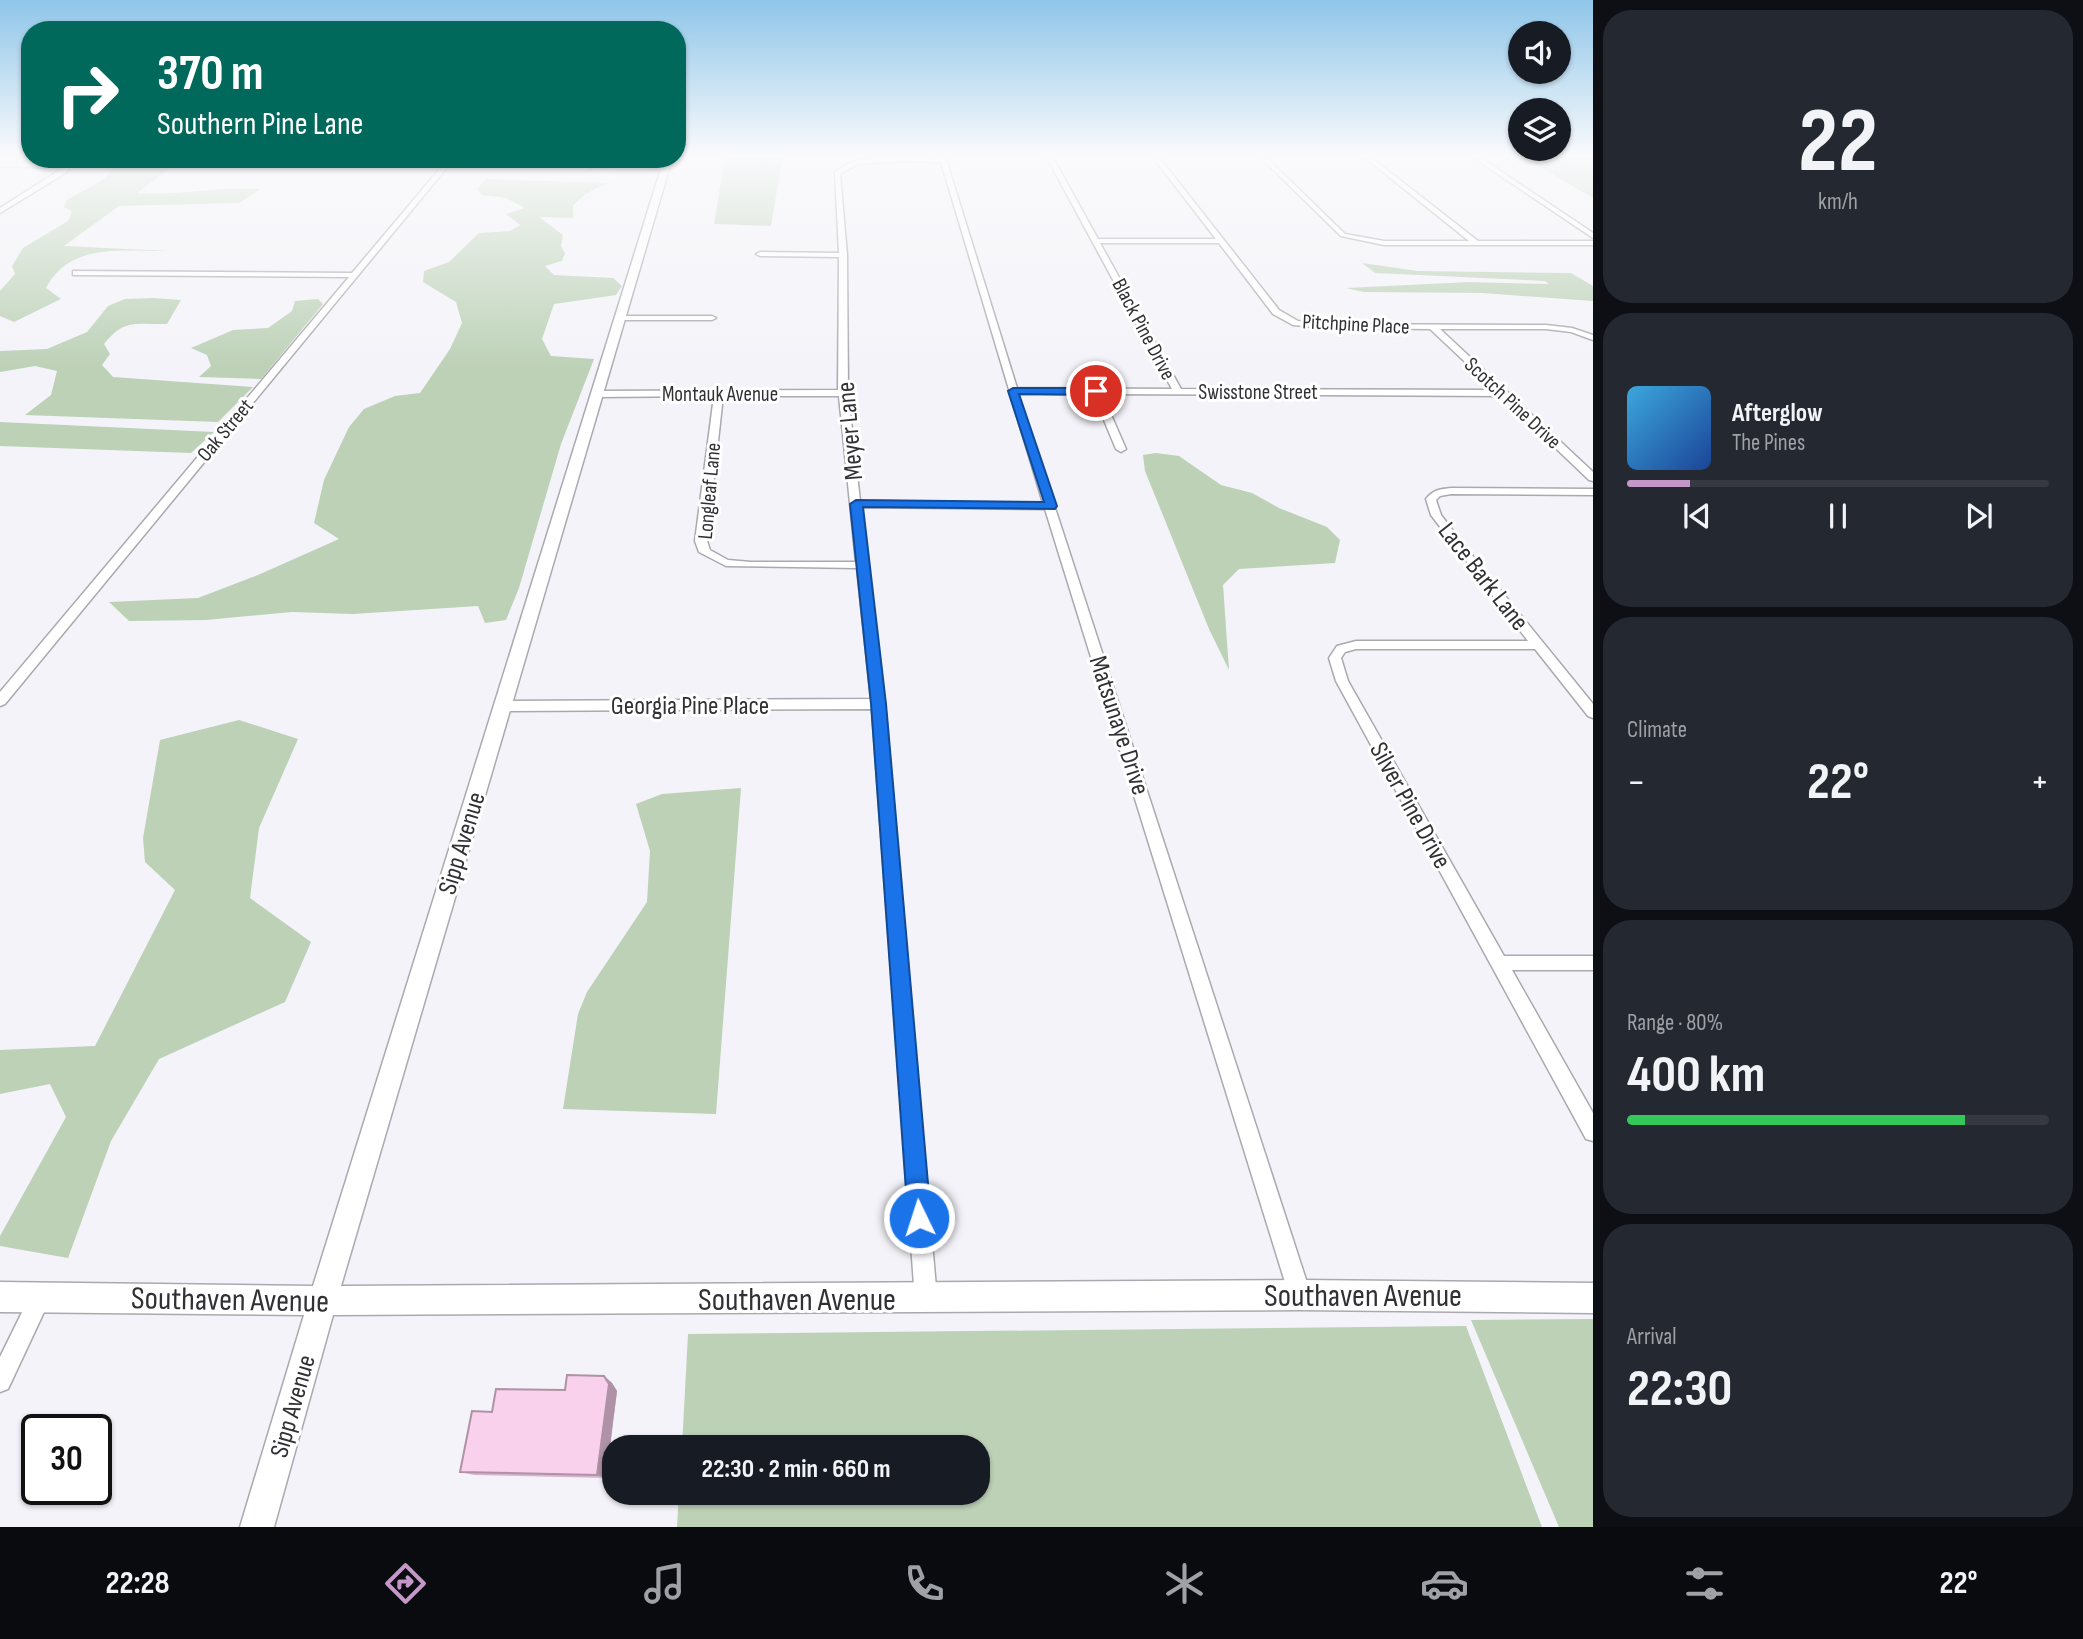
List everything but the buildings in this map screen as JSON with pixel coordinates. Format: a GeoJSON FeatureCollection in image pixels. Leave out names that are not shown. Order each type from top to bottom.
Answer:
{"type":"FeatureCollection","features":[{"type":"Feature","properties":{"kind":"street","name":"Oak Street"},"geometry":{"type":"LineString","coordinates":[[0,701],[394,227]]}},
{"type":"Feature","properties":{"kind":"street","name":"Sipp Avenue"},"geometry":{"type":"LineString","coordinates":[[257,1527],[648,227]]}},
{"type":"Feature","properties":{"kind":"street","name":"Meyer Lane"},"geometry":{"type":"LineString","coordinates":[[841,227],[843,393],[878,704],[926,1299]]}},
{"type":"Feature","properties":{"kind":"street","name":"Matsunaye Drive"},"geometry":{"type":"LineString","coordinates":[[963,227],[1300,1295]]}},
{"type":"Feature","properties":{"kind":"street","name":"Black Pine Drive"},"geometry":{"type":"LineString","coordinates":[[1088,227],[1178,391]]}},
{"type":"Feature","properties":{"kind":"street","name":"Pitchpine Place"},"geometry":{"type":"LineString","coordinates":[[1209,227],[1276,312],[1285,318],[1324,326],[1560,328],[1593,338]]}},
{"type":"Feature","properties":{"kind":"street"},"geometry":{"type":"LineString","coordinates":[[1335,227],[1343,235],[1365,242],[1593,243]]}},
{"type":"Feature","properties":{"kind":"street"},"geometry":{"type":"LineString","coordinates":[[1456,227],[1476,243]]}},
{"type":"Feature","properties":{"kind":"street"},"geometry":{"type":"LineString","coordinates":[[1096,241],[1220,241]]}},
{"type":"Feature","properties":{"kind":"street"},"geometry":{"type":"LineString","coordinates":[[760,254],[843,255]]}},
{"type":"Feature","properties":{"kind":"street"},"geometry":{"type":"LineString","coordinates":[[76,273],[354,275]]}},
{"type":"Feature","properties":{"kind":"street"},"geometry":{"type":"LineString","coordinates":[[620,318],[712,318]]}},
{"type":"Feature","properties":{"kind":"street","name":"Scotch Pine Drive"},"geometry":{"type":"LineString","coordinates":[[1433,327],[1593,478]]}},
{"type":"Feature","properties":{"kind":"street","name":"Swisstone Street"},"geometry":{"type":"LineString","coordinates":[[1013,391],[1503,393]]}},
{"type":"Feature","properties":{"kind":"street"},"geometry":{"type":"LineString","coordinates":[[1096,391],[1121,449]]}},
{"type":"Feature","properties":{"kind":"street","name":"Montauk Avenue"},"geometry":{"type":"LineString","coordinates":[[597,394],[843,393]]}},
{"type":"Feature","properties":{"kind":"street","name":"Longleaf Lane"},"geometry":{"type":"LineString","coordinates":[[719,394],[701,541],[705,552],[726,563],[864,565]]}},
{"type":"Feature","properties":{"kind":"street","name":"Lace Bark Lane"},"geometry":{"type":"LineString","coordinates":[[1593,492],[1451,491],[1437,494],[1431,499],[1436,515],[1593,713]]}},
{"type":"Feature","properties":{"kind":"street"},"geometry":{"type":"LineString","coordinates":[[856,504],[1051,506]]}},
{"type":"Feature","properties":{"kind":"street","name":"Silver Pine Drive"},"geometry":{"type":"LineString","coordinates":[[1538,645],[1356,645],[1340,649],[1335,658],[1342,681],[1593,1132]]}},
{"type":"Feature","properties":{"kind":"street","name":"Georgia Pine Place"},"geometry":{"type":"LineString","coordinates":[[502,706],[878,704]]}},
{"type":"Feature","properties":{"kind":"street"},"geometry":{"type":"LineString","coordinates":[[1498,963],[1593,963]]}},
{"type":"Feature","properties":{"kind":"street","name":"Southaven Avenue"},"geometry":{"type":"LineString","coordinates":[[0,1297],[323,1301],[1300,1295],[1593,1298]]}},
{"type":"Feature","properties":{"kind":"street"},"geometry":{"type":"LineString","coordinates":[[0,1381],[40,1297]]}},
{"type":"Feature","properties":{"kind":"green space"},"geometry":{"type":"Polygon","coordinates":[[[58,227],[90,227],[64,246],[169,251],[100,252],[84,256],[57,273],[46,288],[61,299],[14,322],[0,316],[0,291],[15,274],[12,266],[23,248],[58,227]]]}},
{"type":"Feature","properties":{"kind":"green space"},"geometry":{"type":"Polygon","coordinates":[[[516,227],[553,227],[563,235],[561,246],[565,253],[562,261],[545,266],[554,275],[613,278],[622,286],[616,295],[554,304],[542,339],[551,356],[594,359],[561,444],[519,588],[506,620],[485,623],[478,606],[353,614],[292,612],[206,620],[129,621],[109,602],[198,598],[339,539],[314,523],[324,480],[349,427],[364,409],[395,396],[420,393],[450,349],[462,323],[456,302],[423,282],[424,271],[449,262],[479,233],[510,231],[516,227]]]}},
{"type":"Feature","properties":{"kind":"green space"},"geometry":{"type":"Polygon","coordinates":[[[1362,263],[1418,271],[1571,273],[1593,286],[1593,301],[1483,293],[1364,292],[1346,288],[1469,282],[1549,284],[1545,281],[1375,273],[1362,263]]]}},
{"type":"Feature","properties":{"kind":"green space"},"geometry":{"type":"Polygon","coordinates":[[[125,299],[181,300],[167,324],[139,324],[118,330],[104,344],[110,354],[102,365],[113,377],[253,387],[218,422],[25,415],[51,395],[57,371],[35,366],[0,372],[0,351],[47,349],[87,332],[108,306],[125,299]]]}},
{"type":"Feature","properties":{"kind":"green space"},"geometry":{"type":"Polygon","coordinates":[[[318,299],[323,304],[261,379],[199,377],[211,366],[207,355],[191,348],[233,330],[268,328],[292,311],[295,301],[318,299]]]}},
{"type":"Feature","properties":{"kind":"green space"},"geometry":{"type":"Polygon","coordinates":[[[0,422],[214,432],[191,453],[0,446],[0,422]]]}},
{"type":"Feature","properties":{"kind":"green space"},"geometry":{"type":"Polygon","coordinates":[[[1156,453],[1179,456],[1221,485],[1252,493],[1279,508],[1327,527],[1340,540],[1335,563],[1239,569],[1223,585],[1229,670],[1209,629],[1145,471],[1143,455],[1156,453]]]}},
{"type":"Feature","properties":{"kind":"green space"},"geometry":{"type":"Polygon","coordinates":[[[239,720],[298,739],[259,828],[250,898],[311,942],[285,1002],[159,1059],[111,1141],[68,1258],[0,1246],[0,1236],[66,1117],[50,1084],[0,1094],[0,1050],[95,1046],[175,890],[145,862],[143,838],[160,740],[239,720]]]}},
{"type":"Feature","properties":{"kind":"green space"},"geometry":{"type":"Polygon","coordinates":[[[741,788],[716,1114],[563,1109],[578,1014],[587,992],[647,902],[650,851],[636,804],[662,794],[741,788]]]}},
{"type":"Feature","properties":{"kind":"green space"},"geometry":{"type":"Polygon","coordinates":[[[1593,1319],[1593,1527],[1559,1527],[1471,1320],[1593,1319]]]}},
{"type":"Feature","properties":{"kind":"green space"},"geometry":{"type":"Polygon","coordinates":[[[1466,1326],[1542,1527],[677,1527],[678,1505],[990,1505],[990,1435],[683,1435],[688,1334],[1466,1326]]]}},
{"type":"Feature","properties":{"kind":"route"},"geometry":{"type":"LineString","coordinates":[[919,1218],[878,704],[856,504],[1051,506],[1013,391],[1096,391]]}}]}
